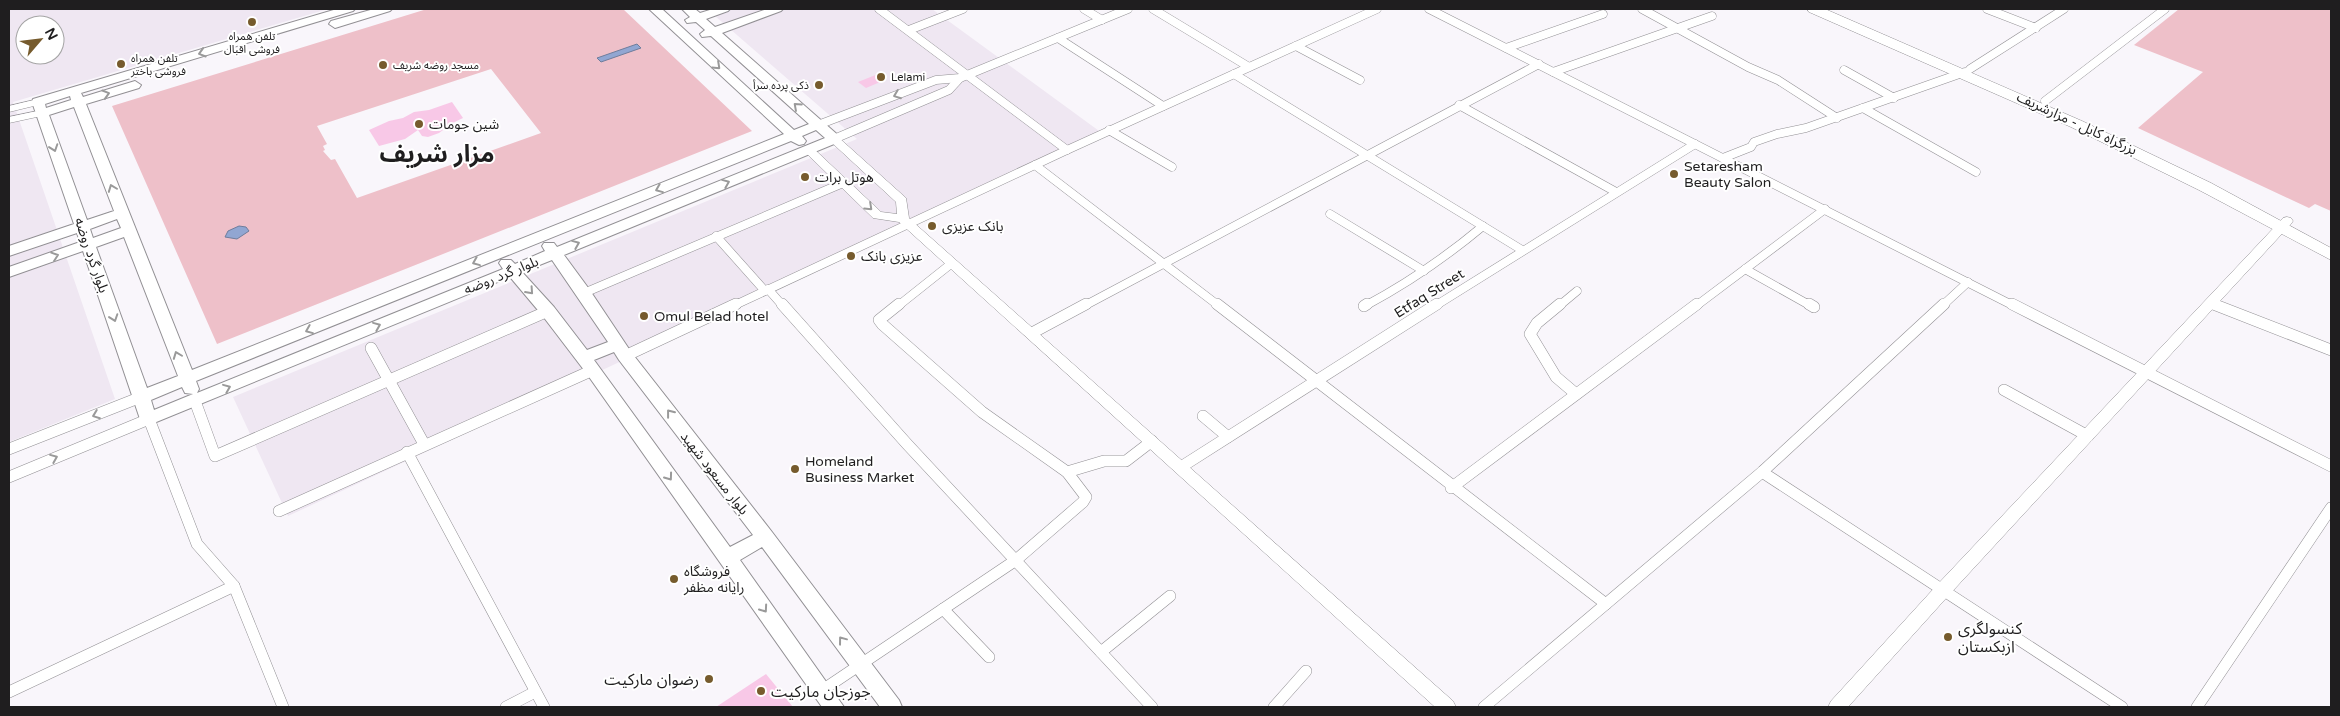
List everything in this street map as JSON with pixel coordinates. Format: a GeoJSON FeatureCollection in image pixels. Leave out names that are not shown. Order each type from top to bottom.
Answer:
{"type":"FeatureCollection","features":[{"type":"Feature","properties":{"kind":"highway","name":"بزرگراه کابل - مزارشریف"},"geometry":{"type":"LineString","coordinates":[[1814,9],[2045,101],[2195,173],[2285,224],[2331,255]]}},
{"type":"Feature","properties":{"kind":"highway","name":"بزرگراه کابل - مزارشریف"},"geometry":{"type":"LineString","coordinates":[[1825,9],[1967,70],[2331,246]]}},
{"type":"Feature","properties":{"kind":"main road"},"geometry":{"type":"LineString","coordinates":[[40,107],[341,13],[386,9]]}},
{"type":"Feature","properties":{"kind":"main road"},"geometry":{"type":"LineString","coordinates":[[655,9],[808,149]]}},
{"type":"Feature","properties":{"kind":"main road"},"geometry":{"type":"LineString","coordinates":[[688,9],[834,139]]}},
{"type":"Feature","properties":{"kind":"main road"},"geometry":{"type":"LineString","coordinates":[[674,26],[724,9]]}},
{"type":"Feature","properties":{"kind":"main road"},"geometry":{"type":"LineString","coordinates":[[689,40],[777,9]]}},
{"type":"Feature","properties":{"kind":"main road"},"geometry":{"type":"LineString","coordinates":[[77,96],[195,401]]}},
{"type":"Feature","properties":{"kind":"main road","name":"بلوار گرد روضه"},"geometry":{"type":"LineString","coordinates":[[40,107],[149,420],[834,139]]}},
{"type":"Feature","properties":{"kind":"main road","name":"بلوار گرد روضه"},"geometry":{"type":"LineString","coordinates":[[141,397],[818,125]]}},
{"type":"Feature","properties":{"kind":"main road"},"geometry":{"type":"LineString","coordinates":[[9,252],[122,213]]}},
{"type":"Feature","properties":{"kind":"main road"},"geometry":{"type":"LineString","coordinates":[[9,272],[129,230]]}},
{"type":"Feature","properties":{"kind":"main road","name":"بلوار مسعود شهید"},"geometry":{"type":"LineString","coordinates":[[541,237],[584,293],[621,350],[765,537],[892,707]]}},
{"type":"Feature","properties":{"kind":"main road"},"geometry":{"type":"LineString","coordinates":[[499,253],[512,271],[548,311],[588,364],[834,707]]}},
{"type":"Feature","properties":{"kind":"main road"},"geometry":{"type":"LineString","coordinates":[[588,364],[621,350]]}},
{"type":"Feature","properties":{"kind":"main road"},"geometry":{"type":"LineString","coordinates":[[727,558],[765,537]]}},
{"type":"Feature","properties":{"kind":"street"},"geometry":{"type":"LineString","coordinates":[[879,9],[909,30],[964,77],[1067,150]]}},
{"type":"Feature","properties":{"kind":"street"},"geometry":{"type":"LineString","coordinates":[[909,30],[963,9]]}},
{"type":"Feature","properties":{"kind":"street"},"geometry":{"type":"LineString","coordinates":[[1084,9],[1102,20]]}},
{"type":"Feature","properties":{"kind":"street"},"geometry":{"type":"LineString","coordinates":[[818,125],[936,80],[964,77],[1128,9]]}},
{"type":"Feature","properties":{"kind":"street"},"geometry":{"type":"LineString","coordinates":[[1153,9],[1249,67]]}},
{"type":"Feature","properties":{"kind":"street"},"geometry":{"type":"LineString","coordinates":[[621,350],[766,290],[906,221],[1377,9]]}},
{"type":"Feature","properties":{"kind":"street"},"geometry":{"type":"LineString","coordinates":[[1430,9],[2331,466]]}},
{"type":"Feature","properties":{"kind":"street"},"geometry":{"type":"LineString","coordinates":[[1642,9],[1748,67],[1778,80],[1837,118]]}},
{"type":"Feature","properties":{"kind":"street"},"geometry":{"type":"LineString","coordinates":[[1987,9],[2036,28]]}},
{"type":"Feature","properties":{"kind":"street"},"geometry":{"type":"LineString","coordinates":[[1723,158],[1751,147],[1754,142],[1837,118],[1967,70],[2064,9]]}},
{"type":"Feature","properties":{"kind":"street"},"geometry":{"type":"LineString","coordinates":[[2045,101],[2165,9]]}},
{"type":"Feature","properties":{"kind":"street"},"geometry":{"type":"LineString","coordinates":[[1506,48],[1602,14]]}},
{"type":"Feature","properties":{"kind":"street"},"geometry":{"type":"LineString","coordinates":[[1553,72],[1712,16]]}},
{"type":"Feature","properties":{"kind":"street"},"geometry":{"type":"LineString","coordinates":[[1058,38],[1163,106]]}},
{"type":"Feature","properties":{"kind":"street"},"geometry":{"type":"LineString","coordinates":[[1296,46],[1360,80]]}},
{"type":"Feature","properties":{"kind":"street"},"geometry":{"type":"LineString","coordinates":[[1032,333],[1166,263],[1366,154],[1539,64]]}},
{"type":"Feature","properties":{"kind":"street"},"geometry":{"type":"LineString","coordinates":[[1844,70],[1894,98]]}},
{"type":"Feature","properties":{"kind":"street"},"geometry":{"type":"LineString","coordinates":[[1234,74],[1522,250]]}},
{"type":"Feature","properties":{"kind":"street"},"geometry":{"type":"LineString","coordinates":[[906,221],[902,201],[834,139],[949,90],[964,77]]}},
{"type":"Feature","properties":{"kind":"street"},"geometry":{"type":"LineString","coordinates":[[1460,105],[1616,192]]}},
{"type":"Feature","properties":{"kind":"street"},"geometry":{"type":"LineString","coordinates":[[10,109],[40,107]]}},
{"type":"Feature","properties":{"kind":"street"},"geometry":{"type":"LineString","coordinates":[[9,120],[40,107]]}},
{"type":"Feature","properties":{"kind":"street"},"geometry":{"type":"LineString","coordinates":[[1863,108],[1976,172]]}},
{"type":"Feature","properties":{"kind":"street"},"geometry":{"type":"LineString","coordinates":[[1109,130],[1172,167]]}},
{"type":"Feature","properties":{"kind":"street","name":"Etfaq Street"},"geometry":{"type":"LineString","coordinates":[[1181,468],[1522,250],[1695,144]]}},
{"type":"Feature","properties":{"kind":"street"},"geometry":{"type":"LineString","coordinates":[[808,149],[877,214],[906,221],[1447,707]]}},
{"type":"Feature","properties":{"kind":"street"},"geometry":{"type":"LineString","coordinates":[[1035,164],[1166,263],[1451,488],[1606,604]]}},
{"type":"Feature","properties":{"kind":"street"},"geometry":{"type":"LineString","coordinates":[[584,293],[843,182]]}},
{"type":"Feature","properties":{"kind":"street"},"geometry":{"type":"LineString","coordinates":[[1451,488],[1825,210]]}},
{"type":"Feature","properties":{"kind":"street"},"geometry":{"type":"LineString","coordinates":[[1330,214],[1424,270]]}},
{"type":"Feature","properties":{"kind":"street"},"geometry":{"type":"LineString","coordinates":[[1837,707],[2285,224]]}},
{"type":"Feature","properties":{"kind":"street"},"geometry":{"type":"LineString","coordinates":[[1364,306],[1399,288],[1449,254],[1483,226]]}},
{"type":"Feature","properties":{"kind":"street"},"geometry":{"type":"LineString","coordinates":[[716,236],[1152,707]]}},
{"type":"Feature","properties":{"kind":"street"},"geometry":{"type":"LineString","coordinates":[[822,691],[1016,560],[1083,502],[1086,497],[1067,472],[982,412],[882,324],[880,320],[952,263]]}},
{"type":"Feature","properties":{"kind":"street"},"geometry":{"type":"LineString","coordinates":[[1745,269],[1814,307]]}},
{"type":"Feature","properties":{"kind":"street"},"geometry":{"type":"LineString","coordinates":[[1484,707],[1762,472],[1968,282]]}},
{"type":"Feature","properties":{"kind":"street"},"geometry":{"type":"LineString","coordinates":[[1576,394],[1556,377],[1530,334],[1538,323],[1577,291]]}},
{"type":"Feature","properties":{"kind":"street"},"geometry":{"type":"LineString","coordinates":[[2212,304],[2331,350]]}},
{"type":"Feature","properties":{"kind":"street"},"geometry":{"type":"LineString","coordinates":[[195,401],[215,456],[548,311]]}},
{"type":"Feature","properties":{"kind":"street"},"geometry":{"type":"LineString","coordinates":[[371,348],[424,444]]}},
{"type":"Feature","properties":{"kind":"street"},"geometry":{"type":"LineString","coordinates":[[279,511],[424,444],[588,364]]}},
{"type":"Feature","properties":{"kind":"street"},"geometry":{"type":"LineString","coordinates":[[2004,390],[2088,436]]}},
{"type":"Feature","properties":{"kind":"street"},"geometry":{"type":"LineString","coordinates":[[9,449],[141,397]]}},
{"type":"Feature","properties":{"kind":"street"},"geometry":{"type":"LineString","coordinates":[[1203,416],[1228,437]]}},
{"type":"Feature","properties":{"kind":"street"},"geometry":{"type":"LineString","coordinates":[[9,477],[149,420],[197,544],[234,586],[283,707]]}},
{"type":"Feature","properties":{"kind":"street"},"geometry":{"type":"LineString","coordinates":[[1067,472],[1107,462],[1126,461],[1152,441]]}},
{"type":"Feature","properties":{"kind":"street"},"geometry":{"type":"LineString","coordinates":[[407,452],[544,707]]}},
{"type":"Feature","properties":{"kind":"street"},"geometry":{"type":"LineString","coordinates":[[1762,472],[2122,707]]}},
{"type":"Feature","properties":{"kind":"street"},"geometry":{"type":"LineString","coordinates":[[2197,707],[2331,508]]}},
{"type":"Feature","properties":{"kind":"street"},"geometry":{"type":"LineString","coordinates":[[9,692],[234,586]]}},
{"type":"Feature","properties":{"kind":"street"},"geometry":{"type":"LineString","coordinates":[[1101,652],[1170,596]]}},
{"type":"Feature","properties":{"kind":"street"},"geometry":{"type":"LineString","coordinates":[[943,609],[989,657]]}},
{"type":"Feature","properties":{"kind":"street"},"geometry":{"type":"LineString","coordinates":[[1274,707],[1306,671]]}},
{"type":"Feature","properties":{"kind":"street"},"geometry":{"type":"LineString","coordinates":[[506,707],[535,692]]}},
{"type":"Feature","properties":{"kind":"shaded area"},"geometry":{"type":"Polygon","coordinates":[[[9,9],[328,9],[13,102],[115,399],[9,442],[9,9]]]}},
{"type":"Feature","properties":{"kind":"shaded area"},"geometry":{"type":"Polygon","coordinates":[[[427,9],[623,9],[752,131],[217,344],[112,106],[427,9]],[[491,69],[317,126],[327,144],[323,146],[325,150],[323,151],[331,160],[335,159],[357,198],[541,133],[491,69]]]}},
{"type":"Feature","properties":{"kind":"shaded area"},"geometry":{"type":"Polygon","coordinates":[[[707,9],[932,9],[1106,136],[288,516],[233,397],[857,139],[707,9]]]}},
{"type":"Feature","properties":{"kind":"shaded area"},"geometry":{"type":"Polygon","coordinates":[[[2179,9],[2331,9],[2331,211],[2315,204],[2309,208],[2138,128],[2203,72],[2134,45],[2179,9]]]}},
{"type":"Feature","properties":{"kind":"water"},"geometry":{"type":"Polygon","coordinates":[[[637,44],[641,48],[601,62],[597,58],[637,44]]]}},
{"type":"Feature","properties":{"kind":"water"},"geometry":{"type":"Polygon","coordinates":[[[239,226],[246,227],[249,231],[237,239],[225,237],[228,231],[239,226]]]}},
{"type":"Feature","properties":{"kind":"building"},"geometry":{"type":"Polygon","coordinates":[[[878,74],[885,80],[866,88],[858,82],[878,74]]]}},
{"type":"Feature","properties":{"kind":"building","name":"شین جومات"},"geometry":{"type":"Polygon","coordinates":[[[452,102],[463,118],[442,128],[443,130],[439,133],[428,137],[422,136],[418,130],[405,139],[379,146],[369,130],[414,112],[429,110],[452,102]]]}},
{"type":"Feature","properties":{"kind":"building","name":"جوزجان مارکیت"},"geometry":{"type":"Polygon","coordinates":[[[766,674],[793,707],[716,707],[766,674]]]}},
{"type":"Feature","properties":{"kind":"place","name":"تلفن همراه فروشی اقبال"},"geometry":{"type":"Point","coordinates":[252,22]}},
{"type":"Feature","properties":{"kind":"place","name":"تلفن همراه فروشی باختر"},"geometry":{"type":"Point","coordinates":[121,64]}},
{"type":"Feature","properties":{"kind":"place","name":"مسجد روضه شریف"},"geometry":{"type":"Point","coordinates":[383,65]}},
{"type":"Feature","properties":{"kind":"place","name":"Lelami"},"geometry":{"type":"Point","coordinates":[881,77]}},
{"type":"Feature","properties":{"kind":"place","name":"ذکی پرده سرأ"},"geometry":{"type":"Point","coordinates":[819,85]}},
{"type":"Feature","properties":{"kind":"place","name":"شین جومات"},"geometry":{"type":"Point","coordinates":[419,124]}},
{"type":"Feature","properties":{"kind":"place","name":"Setaresham Beauty Salon"},"geometry":{"type":"Point","coordinates":[1674,174]}},
{"type":"Feature","properties":{"kind":"place","name":"هوتل برات"},"geometry":{"type":"Point","coordinates":[805,177]}},
{"type":"Feature","properties":{"kind":"place","name":"بانک عزیزی"},"geometry":{"type":"Point","coordinates":[932,226]}},
{"type":"Feature","properties":{"kind":"place","name":"عزیزی بانک"},"geometry":{"type":"Point","coordinates":[851,256]}},
{"type":"Feature","properties":{"kind":"place","name":"Omul Belad hotel"},"geometry":{"type":"Point","coordinates":[644,316]}},
{"type":"Feature","properties":{"kind":"place","name":"Homeland Business Market"},"geometry":{"type":"Point","coordinates":[795,469]}},
{"type":"Feature","properties":{"kind":"place","name":"فروشگاه رایانه مظفر"},"geometry":{"type":"Point","coordinates":[674,579]}},
{"type":"Feature","properties":{"kind":"place","name":"کنسولگری ازبکستان"},"geometry":{"type":"Point","coordinates":[1948,637]}},
{"type":"Feature","properties":{"kind":"place","name":"رضوان مارکیت"},"geometry":{"type":"Point","coordinates":[709,679]}},
{"type":"Feature","properties":{"kind":"place","name":"جوزجان مارکیت"},"geometry":{"type":"Point","coordinates":[761,691]}},
{"type":"Feature","properties":{"kind":"district","name":"مزار شريف"},"geometry":{"type":"Point","coordinates":[437,154]}}]}
